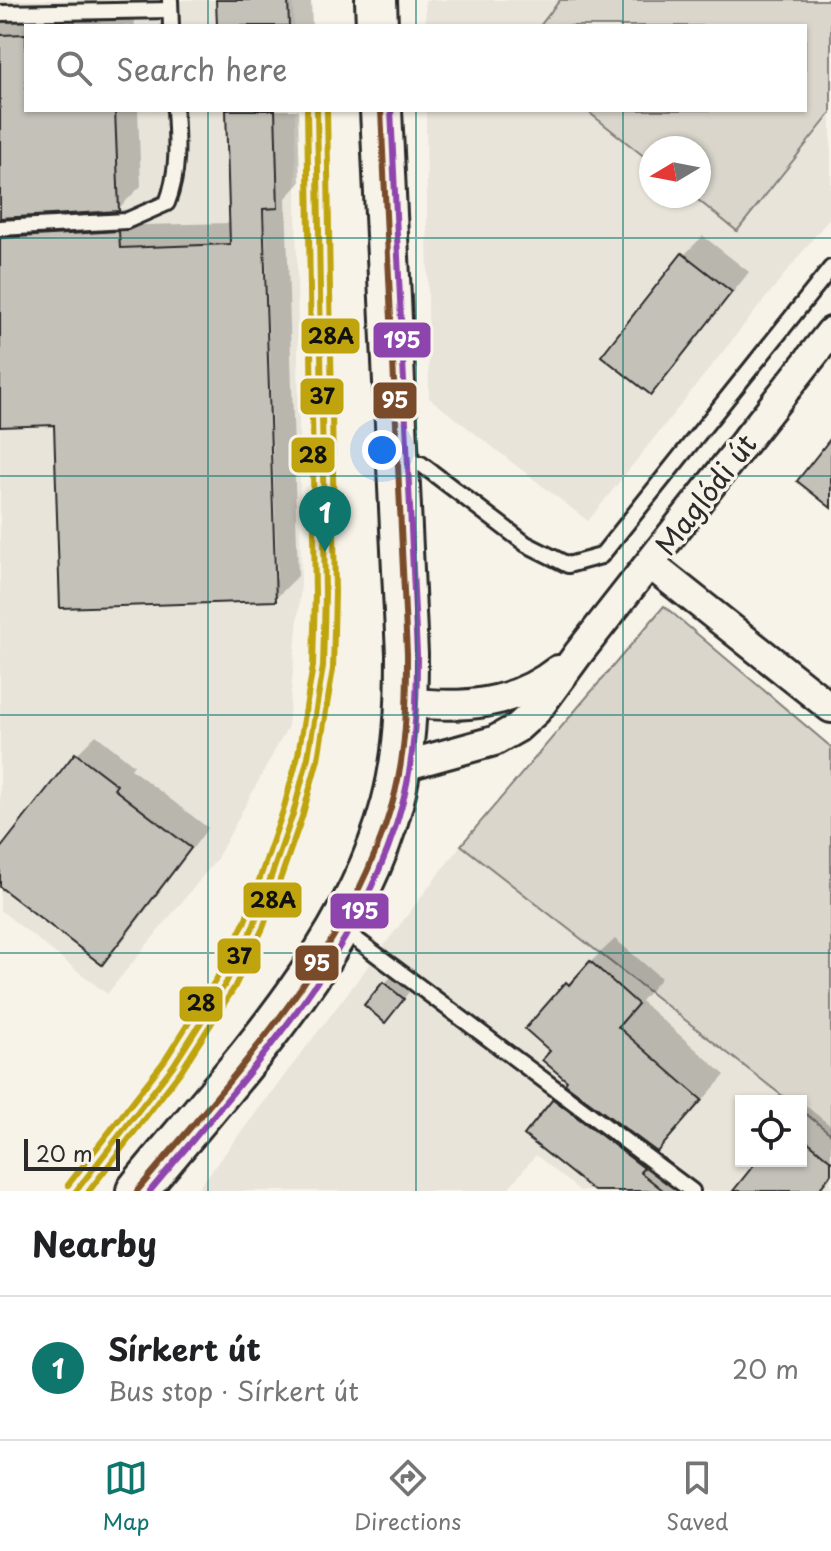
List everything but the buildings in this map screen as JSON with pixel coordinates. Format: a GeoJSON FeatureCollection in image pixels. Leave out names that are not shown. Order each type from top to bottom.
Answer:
{"type":"FeatureCollection","features":[{"type":"Feature","properties":{"kind":"street"},"geometry":{"type":"LineString","coordinates":[[376,0],[377,24]]}},
{"type":"Feature","properties":{"kind":"street"},"geometry":{"type":"LineString","coordinates":[[137,1191],[283,1012],[340,928],[380,842],[392,803],[400,767],[407,702],[381,112]]}},
{"type":"Feature","properties":{"kind":"street","name":"Maglódi út"},"geometry":{"type":"LineString","coordinates":[[400,767],[494,741],[517,728],[537,710],[831,332]]}},
{"type":"Feature","properties":{"kind":"street"},"geometry":{"type":"LineString","coordinates":[[650,564],[831,708]]}},
{"type":"Feature","properties":{"kind":"street","name":"Maglódi út"},"geometry":{"type":"LineString","coordinates":[[407,702],[458,706],[515,695],[541,683],[578,654]]}},
{"type":"Feature","properties":{"kind":"lane"},"geometry":{"type":"LineString","coordinates":[[0,13],[170,5]]}},
{"type":"Feature","properties":{"kind":"lane"},"geometry":{"type":"LineString","coordinates":[[0,228],[126,221],[167,203],[174,185],[177,154],[175,112]]}},
{"type":"Feature","properties":{"kind":"lane"},"geometry":{"type":"LineString","coordinates":[[396,464],[421,464],[526,544],[568,565],[601,556],[831,268]]}},
{"type":"Feature","properties":{"kind":"lane"},"geometry":{"type":"LineString","coordinates":[[340,928],[692,1191]]}},
{"type":"Feature","properties":{"kind":"shaded area"},"geometry":{"type":"Polygon","coordinates":[[[0,0],[293,0],[294,24],[24,24],[24,112],[295,112],[301,584],[288,726],[216,860],[107,994],[0,910],[0,0]]]}},
{"type":"Feature","properties":{"kind":"shaded area"},"geometry":{"type":"Polygon","coordinates":[[[425,0],[831,0],[831,216],[588,521],[429,398],[426,112],[807,112],[807,24],[426,24],[425,0]]]}},
{"type":"Feature","properties":{"kind":"shaded area"},"geometry":{"type":"Polygon","coordinates":[[[560,0],[831,0],[831,113],[737,231],[708,208],[711,208],[711,136],[639,136],[639,152],[588,112],[807,112],[807,24],[542,24],[560,0]]]}},
{"type":"Feature","properties":{"kind":"shaded area"},"geometry":{"type":"Polygon","coordinates":[[[664,606],[831,747],[831,1134],[807,1115],[807,1095],[781,1095],[461,845],[664,606]]]}},
{"type":"Feature","properties":{"kind":"shaded area"},"geometry":{"type":"Polygon","coordinates":[[[461,845],[781,1095],[735,1095],[735,1167],[807,1167],[807,1115],[831,1134],[831,1191],[580,1191],[536,1155],[506,1191],[196,1191],[461,845]]]}},
{"type":"Feature","properties":{"kind":"transit line","name":"28"},"geometry":{"type":"LineString","coordinates":[[68,1185],[165,1060],[217,978],[245,921],[283,811],[298,755],[313,666],[315,593],[307,112]]}},
{"type":"Feature","properties":{"kind":"transit line","name":"37"},"geometry":{"type":"LineString","coordinates":[[76,1191],[173,1066],[226,983],[254,925],[293,814],[308,757],[323,667],[325,593],[317,112]]}},
{"type":"Feature","properties":{"kind":"transit line","name":"28A"},"geometry":{"type":"LineString","coordinates":[[89,1191],[181,1071],[234,988],[263,928],[302,817],[318,759],[333,669],[335,593],[327,112]]}},
{"type":"Feature","properties":{"kind":"transit line","name":"95"},"geometry":{"type":"LineString","coordinates":[[137,1191],[249,1057],[318,962],[347,912],[372,859],[397,786],[405,730],[407,654],[381,112]]}},
{"type":"Feature","properties":{"kind":"transit line","name":"195"},"geometry":{"type":"LineString","coordinates":[[150,1191],[262,1057],[330,963],[359,913],[383,860],[402,805],[414,730],[417,654],[391,112]]}},
{"type":"Feature","properties":{"kind":"place","name":"Sírkert út"},"geometry":{"type":"Point","coordinates":[325,552]}}]}
